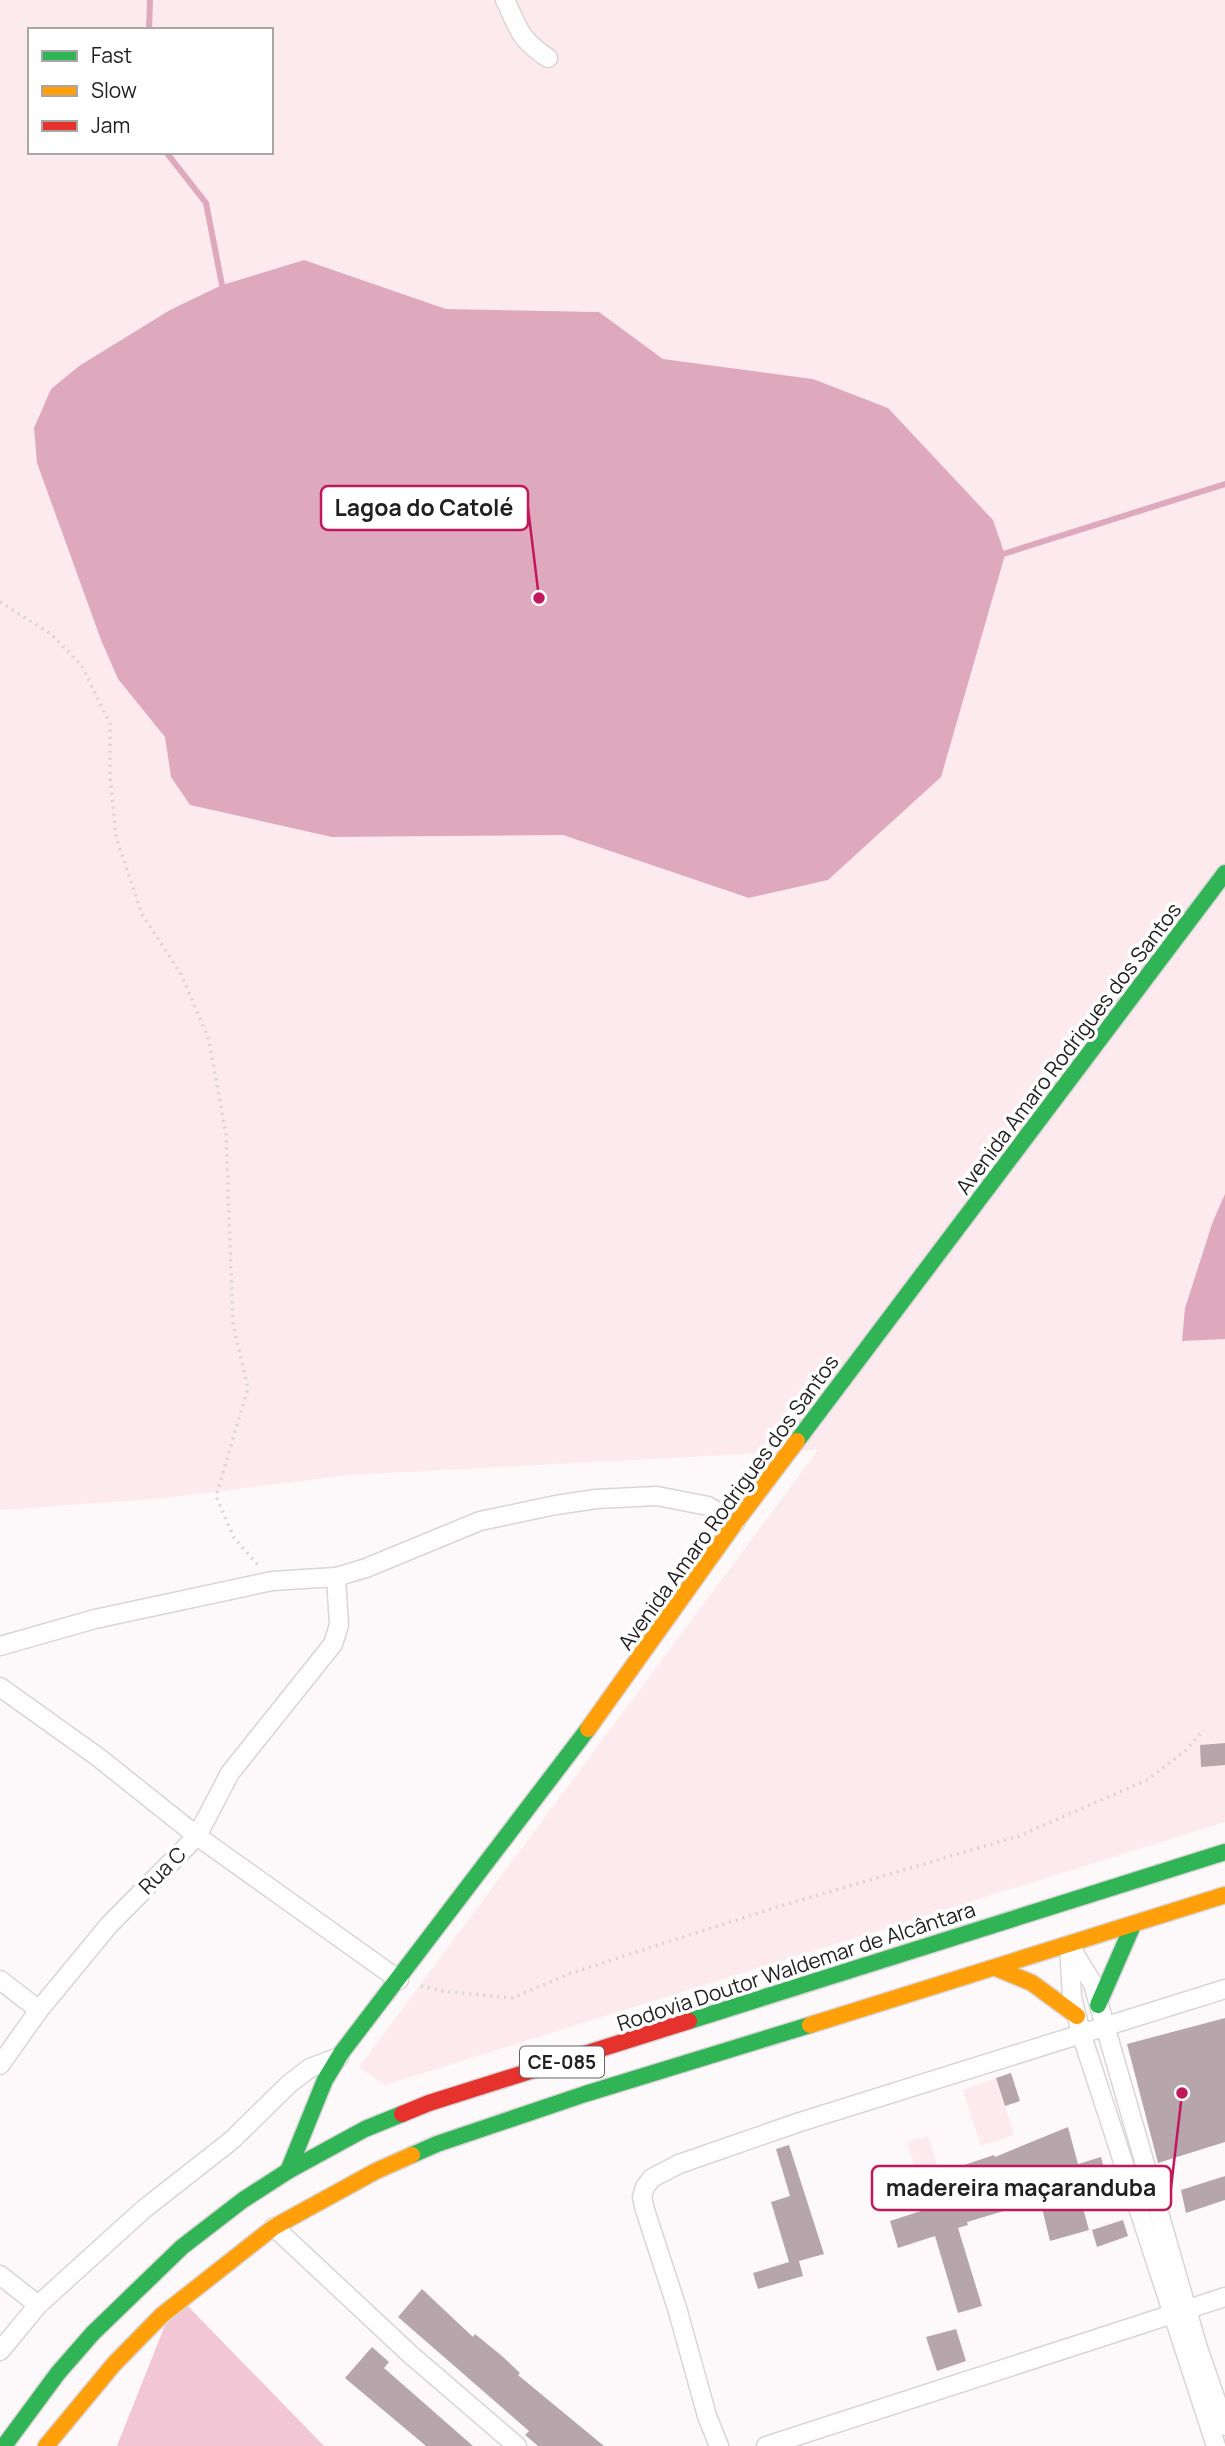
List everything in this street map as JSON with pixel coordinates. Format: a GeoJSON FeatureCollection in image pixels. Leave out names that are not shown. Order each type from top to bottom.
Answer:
{"type":"FeatureCollection","features":[{"type":"Feature","properties":{"kind":"main road","name":"Avenida Amaro Rodrigues dos Santos"},"geometry":{"type":"LineString","coordinates":[[288,2171],[326,2080],[339,2057],[566,1760],[735,1523],[1225,873]]}},
{"type":"Feature","properties":{"kind":"main road","name":"Rodovia Doutor Waldemar de Alcântara"},"geometry":{"type":"LineString","coordinates":[[4,2446],[58,2373],[93,2333],[183,2247],[243,2200],[288,2171],[365,2129],[429,2103],[1225,1852]]}},
{"type":"Feature","properties":{"kind":"main road","name":"CE-085"},"geometry":{"type":"LineString","coordinates":[[46,2446],[114,2364],[162,2315],[274,2227],[376,2171],[437,2144],[598,2090],[1225,1895]]}},
{"type":"Feature","properties":{"kind":"main road"},"geometry":{"type":"LineString","coordinates":[[1098,2005],[1133,1925]]}},
{"type":"Feature","properties":{"kind":"main road"},"geometry":{"type":"LineString","coordinates":[[996,1968],[1032,1983],[1079,2024]]}},
{"type":"Feature","properties":{"kind":"street"},"geometry":{"type":"LineString","coordinates":[[505,0],[519,32],[530,47],[548,58]]}},
{"type":"Feature","properties":{"kind":"street"},"geometry":{"type":"LineString","coordinates":[[0,1646],[95,1619],[272,1581],[336,1577],[366,1568],[480,1521],[596,1499],[657,1496],[690,1501],[708,1506],[735,1523]]}},
{"type":"Feature","properties":{"kind":"street"},"geometry":{"type":"LineString","coordinates":[[0,1688],[98,1757],[197,1836],[230,1773],[333,1644],[339,1625],[336,1577]]}},
{"type":"Feature","properties":{"kind":"street","name":"Rua C"},"geometry":{"type":"LineString","coordinates":[[0,2065],[39,2010],[109,1925],[197,1836],[399,1980]]}},
{"type":"Feature","properties":{"kind":"street"},"geometry":{"type":"LineString","coordinates":[[1069,1945],[1093,1984],[1216,2446]]}},
{"type":"Feature","properties":{"kind":"street"},"geometry":{"type":"LineString","coordinates":[[1069,1945],[1072,1997],[1079,2024],[1180,2311],[1198,2348],[1225,2426]]}},
{"type":"Feature","properties":{"kind":"street"},"geometry":{"type":"LineString","coordinates":[[0,1980],[39,2010]]}},
{"type":"Feature","properties":{"kind":"street"},"geometry":{"type":"LineString","coordinates":[[719,2446],[707,2416],[642,2197],[652,2178],[680,2164],[1079,2024],[1105,2025],[1225,1989]]}},
{"type":"Feature","properties":{"kind":"street"},"geometry":{"type":"LineString","coordinates":[[0,2351],[38,2305],[144,2209],[232,2140],[289,2084],[310,2068],[339,2057]]}},
{"type":"Feature","properties":{"kind":"street"},"geometry":{"type":"LineString","coordinates":[[274,2227],[411,2355],[517,2446]]}},
{"type":"Feature","properties":{"kind":"street"},"geometry":{"type":"LineString","coordinates":[[0,2275],[38,2305]]}},
{"type":"Feature","properties":{"kind":"street"},"geometry":{"type":"LineString","coordinates":[[766,2446],[1225,2297]]}},
{"type":"Feature","properties":{"kind":"path"},"geometry":{"type":"LineString","coordinates":[[0,601],[51,634],[82,666],[110,724],[110,775],[116,837],[142,914],[181,974],[209,1040],[226,1135],[233,1324],[248,1388],[216,1496],[234,1538],[272,1581]]}},
{"type":"Feature","properties":{"kind":"path"},"geometry":{"type":"LineString","coordinates":[[399,1980],[443,1992],[513,1997],[571,1973],[723,1924],[1020,1836],[1147,1780],[1185,1751],[1204,1730]]}},
{"type":"Feature","properties":{"kind":"shaded area"},"geometry":{"type":"Polygon","coordinates":[[[0,0],[1225,0],[1225,1194],[1213,1221],[1185,1308],[1182,1340],[1225,1339],[1225,1822],[385,2085],[359,2067],[818,1450],[350,1475],[155,1499],[0,1510],[0,0]],[[303,260],[222,285],[170,310],[79,366],[51,389],[34,428],[37,463],[101,640],[118,679],[165,737],[171,777],[191,805],[332,837],[563,835],[749,898],[828,880],[813,379],[663,359],[599,312],[446,309],[303,260]]]}},
{"type":"Feature","properties":{"kind":"shaded area"},"geometry":{"type":"Polygon","coordinates":[[[304,260],[446,309],[599,312],[663,359],[813,379],[888,408],[993,520],[1005,555],[941,777],[828,880],[749,898],[563,835],[332,837],[190,805],[171,777],[165,737],[118,679],[101,640],[37,463],[34,428],[51,389],[79,366],[170,310],[222,285],[304,260]]]}},
{"type":"Feature","properties":{"kind":"shaded area"},"geometry":{"type":"Polygon","coordinates":[[[1225,1194],[1225,1339],[1182,1341],[1185,1308],[1213,1221],[1225,1194]]]}},
{"type":"Feature","properties":{"kind":"shaded area"},"geometry":{"type":"Polygon","coordinates":[[[996,2078],[1014,2135],[981,2146],[963,2090],[996,2078]]]}},
{"type":"Feature","properties":{"kind":"shaded area"},"geometry":{"type":"Polygon","coordinates":[[[928,2136],[940,2175],[919,2181],[907,2142],[928,2136]]]}},
{"type":"Feature","properties":{"kind":"shaded area"},"geometry":{"type":"Polygon","coordinates":[[[177,2295],[324,2446],[117,2446],[177,2295]]]}},
{"type":"Feature","properties":{"kind":"building"},"geometry":{"type":"Polygon","coordinates":[[[1225,1743],[1225,1765],[1201,1767],[1200,1745],[1225,1743]]]}},
{"type":"Feature","properties":{"kind":"building"},"geometry":{"type":"Polygon","coordinates":[[[1225,2018],[1225,2142],[1158,2163],[1127,2044],[1225,2018]]]}},
{"type":"Feature","properties":{"kind":"building"},"geometry":{"type":"Polygon","coordinates":[[[1011,2073],[1020,2101],[1005,2106],[996,2078],[1011,2073]]]}},
{"type":"Feature","properties":{"kind":"building"},"geometry":{"type":"Polygon","coordinates":[[[1068,2127],[1078,2164],[1101,2157],[1108,2182],[1078,2190],[1089,2230],[1050,2241],[1040,2200],[967,2222],[968,2225],[958,2228],[982,2306],[958,2313],[935,2236],[898,2248],[890,2221],[961,2198],[952,2169],[994,2155],[995,2157],[1068,2127]]]}},
{"type":"Feature","properties":{"kind":"building"},"geometry":{"type":"Polygon","coordinates":[[[789,2145],[824,2254],[799,2261],[803,2276],[758,2289],[753,2273],[789,2262],[771,2202],[790,2196],[776,2149],[789,2145]]]}},
{"type":"Feature","properties":{"kind":"building"},"geometry":{"type":"Polygon","coordinates":[[[1225,2176],[1225,2200],[1186,2213],[1181,2190],[1225,2176]]]}},
{"type":"Feature","properties":{"kind":"building"},"geometry":{"type":"Polygon","coordinates":[[[1123,2220],[1128,2236],[1097,2247],[1092,2230],[1123,2220]]]}},
{"type":"Feature","properties":{"kind":"building"},"geometry":{"type":"Polygon","coordinates":[[[422,2289],[473,2337],[475,2334],[502,2356],[520,2373],[518,2375],[604,2446],[538,2446],[525,2435],[529,2431],[398,2317],[422,2289]]]}},
{"type":"Feature","properties":{"kind":"building"},"geometry":{"type":"Polygon","coordinates":[[[956,2329],[966,2361],[937,2371],[926,2337],[956,2329]]]}},
{"type":"Feature","properties":{"kind":"building"},"geometry":{"type":"Polygon","coordinates":[[[372,2347],[389,2362],[384,2368],[473,2446],[426,2446],[345,2378],[372,2347]]]}},
{"type":"Feature","properties":{"kind":"waterway"},"geometry":{"type":"LineString","coordinates":[[149,28],[150,0]]}},
{"type":"Feature","properties":{"kind":"waterway"},"geometry":{"type":"LineString","coordinates":[[168,154],[206,203],[222,285],[227,292]]}},
{"type":"Feature","properties":{"kind":"waterway"},"geometry":{"type":"LineString","coordinates":[[1000,555],[1225,484]]}},
{"type":"Feature","properties":{"kind":"traffic: fast"},"geometry":{"type":"LineString","coordinates":[[797,1441],[1225,873]]}},
{"type":"Feature","properties":{"kind":"traffic: fast"},"geometry":{"type":"LineString","coordinates":[[288,2171],[325,2080],[342,2052],[588,1729]]}},
{"type":"Feature","properties":{"kind":"traffic: fast"},"geometry":{"type":"LineString","coordinates":[[689,2021],[1225,1852]]}},
{"type":"Feature","properties":{"kind":"traffic: fast"},"geometry":{"type":"LineString","coordinates":[[1098,2005],[1133,1925]]}},
{"type":"Feature","properties":{"kind":"traffic: fast"},"geometry":{"type":"LineString","coordinates":[[412,2155],[585,2094],[810,2025]]}},
{"type":"Feature","properties":{"kind":"traffic: fast"},"geometry":{"type":"LineString","coordinates":[[4,2446],[58,2373],[93,2333],[182,2247],[243,2200],[288,2171],[365,2129],[402,2114]]}},
{"type":"Feature","properties":{"kind":"traffic: slow"},"geometry":{"type":"LineString","coordinates":[[588,1729],[797,1441]]}},
{"type":"Feature","properties":{"kind":"traffic: slow"},"geometry":{"type":"LineString","coordinates":[[810,2025],[1225,1895]]}},
{"type":"Feature","properties":{"kind":"traffic: slow"},"geometry":{"type":"LineString","coordinates":[[996,1968],[1032,1983],[1077,2016]]}},
{"type":"Feature","properties":{"kind":"traffic: slow"},"geometry":{"type":"LineString","coordinates":[[46,2446],[114,2364],[162,2315],[274,2227],[376,2171],[412,2155]]}},
{"type":"Feature","properties":{"kind":"traffic: jam"},"geometry":{"type":"LineString","coordinates":[[402,2114],[429,2103],[689,2021]]}},
{"type":"Feature","properties":{"kind":"place","name":"Lagoa do Catolé"},"geometry":{"type":"Point","coordinates":[539,598]}},
{"type":"Feature","properties":{"kind":"place","name":"madereira maçaranduba"},"geometry":{"type":"Point","coordinates":[1182,2093]}}]}
